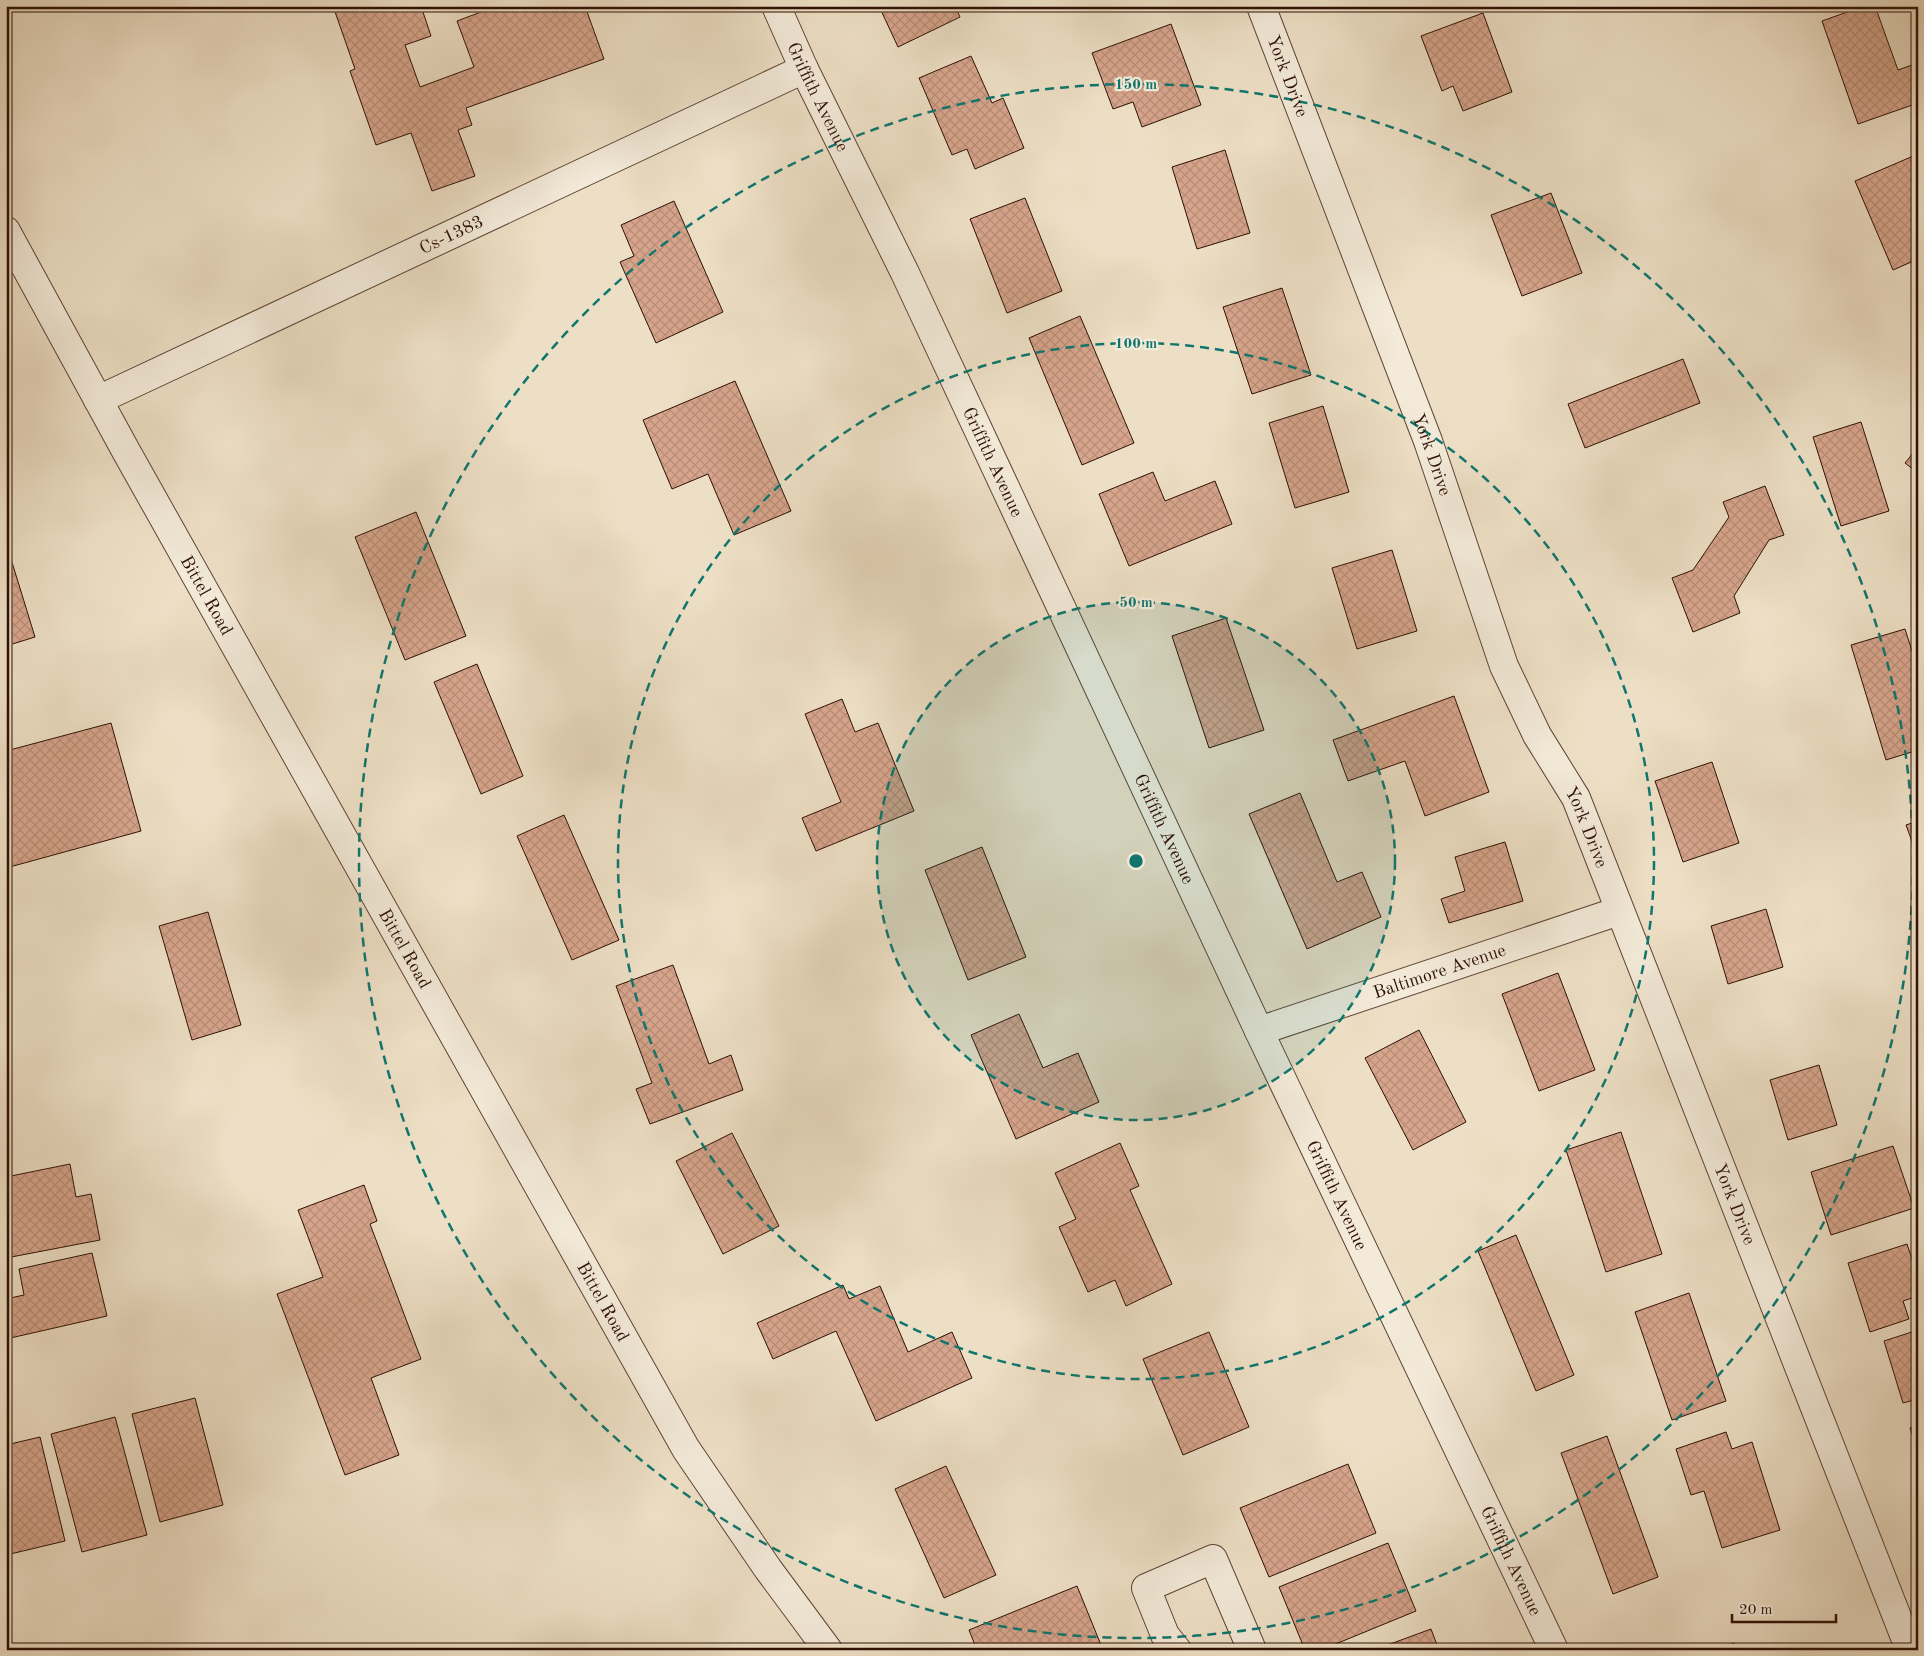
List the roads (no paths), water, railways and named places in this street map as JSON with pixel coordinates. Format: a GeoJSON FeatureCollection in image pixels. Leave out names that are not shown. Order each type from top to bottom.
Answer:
{"type":"FeatureCollection","features":[{"type":"Feature","properties":{"kind":"street","name":"Griffith Avenue"},"geometry":{"type":"LineString","coordinates":[[776,6],[804,68],[905,273],[1259,1031],[1554,1650]]}},
{"type":"Feature","properties":{"kind":"street","name":"York Drive"},"geometry":{"type":"LineString","coordinates":[[1261,6],[1428,441],[1504,666],[1537,735],[1576,798],[1910,1650]]}},
{"type":"Feature","properties":{"kind":"street","name":"Cs-1383"},"geometry":{"type":"LineString","coordinates":[[98,400],[804,68]]}},
{"type":"Feature","properties":{"kind":"street","name":"Bittel Road"},"geometry":{"type":"LineString","coordinates":[[6,232],[98,400],[686,1449],[768,1569],[828,1650]]}},
{"type":"Feature","properties":{"kind":"street","name":"Baltimore Avenue"},"geometry":{"type":"LineString","coordinates":[[1259,1031],[1619,910]]}},
{"type":"Feature","properties":{"kind":"street"},"geometry":{"type":"LineString","coordinates":[[1178,1650],[1165,1635],[1146,1588],[1212,1559],[1250,1649]]}}]}
